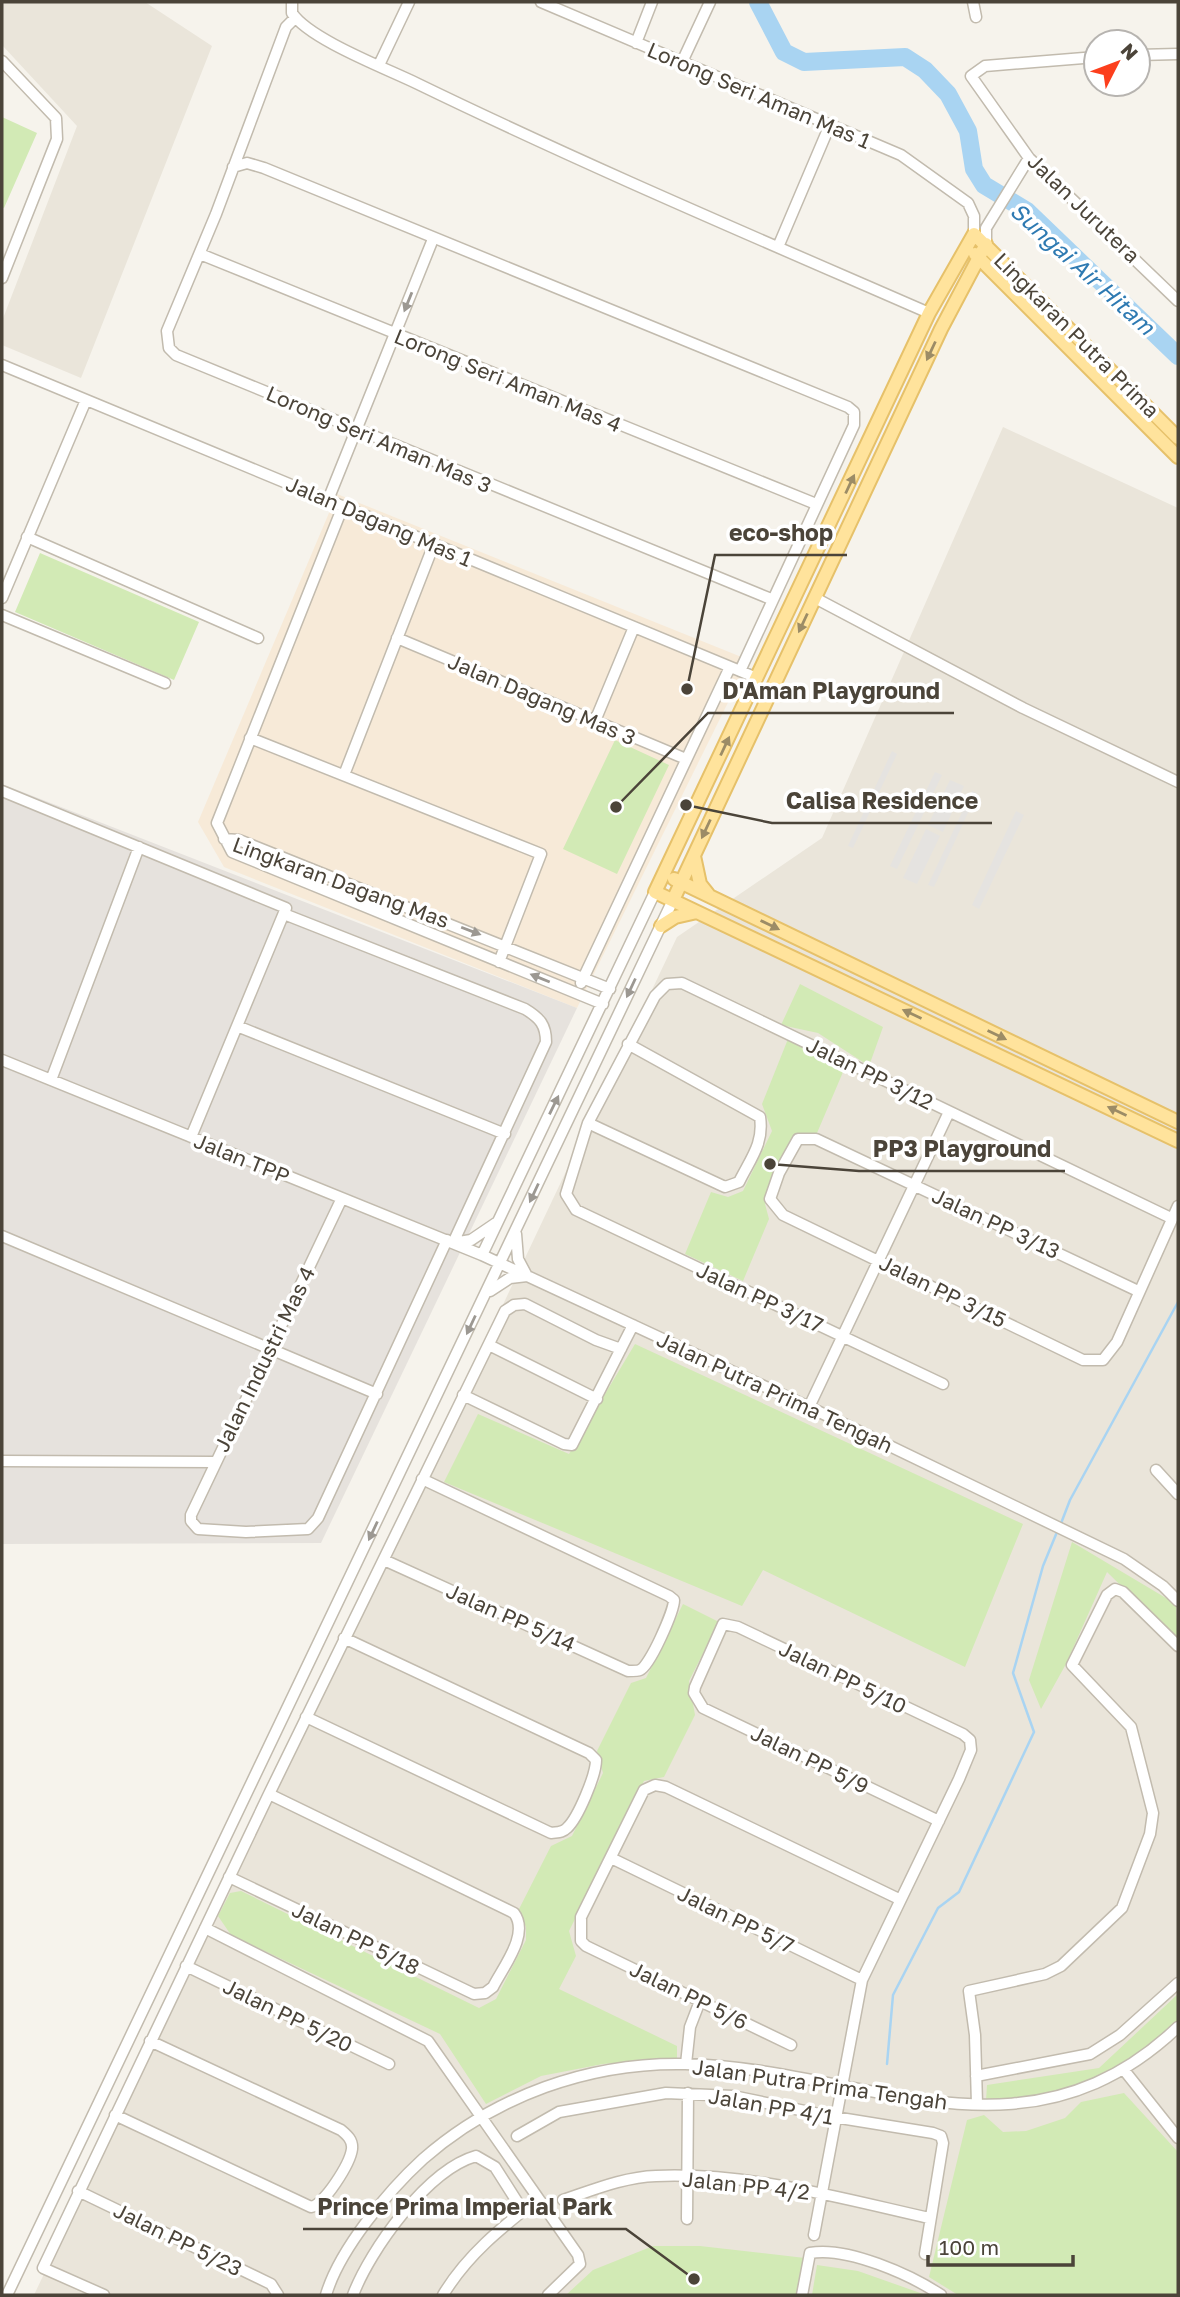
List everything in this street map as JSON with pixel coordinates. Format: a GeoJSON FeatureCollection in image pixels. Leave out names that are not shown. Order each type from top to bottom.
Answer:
{"type":"FeatureCollection","features":[{"type":"Feature","properties":{"kind":"main road","name":"Lingkaran Putra Prima"},"geometry":{"type":"LineString","coordinates":[[984,227],[986,244],[1178,438]]}},
{"type":"Feature","properties":{"kind":"main road"},"geometry":{"type":"LineString","coordinates":[[984,227],[967,247],[929,313],[655,892],[1178,1142]]}},
{"type":"Feature","properties":{"kind":"main road"},"geometry":{"type":"LineString","coordinates":[[673,900],[941,329],[986,244]]}},
{"type":"Feature","properties":{"kind":"main road","name":"Lingkaran Putra Prima"},"geometry":{"type":"LineString","coordinates":[[967,247],[1178,457]]}},
{"type":"Feature","properties":{"kind":"main road"},"geometry":{"type":"LineString","coordinates":[[694,856],[701,884],[708,895]]}},
{"type":"Feature","properties":{"kind":"main road"},"geometry":{"type":"LineString","coordinates":[[664,874],[1178,1122]]}},
{"type":"Feature","properties":{"kind":"main road"},"geometry":{"type":"LineString","coordinates":[[660,926],[676,917],[698,912]]}},
{"type":"Feature","properties":{"kind":"street"},"geometry":{"type":"LineString","coordinates":[[292,2],[295,18],[308,30],[379,65],[546,146],[929,313]]}},
{"type":"Feature","properties":{"kind":"street"},"geometry":{"type":"LineString","coordinates":[[379,65],[410,2]]}},
{"type":"Feature","properties":{"kind":"street","name":"Lorong Seri Aman Mas 1"},"geometry":{"type":"LineString","coordinates":[[541,2],[901,155],[968,203],[974,216],[984,227]]}},
{"type":"Feature","properties":{"kind":"street"},"geometry":{"type":"LineString","coordinates":[[636,43],[652,2]]}},
{"type":"Feature","properties":{"kind":"street"},"geometry":{"type":"LineString","coordinates":[[682,62],[710,2]]}},
{"type":"Feature","properties":{"kind":"street"},"geometry":{"type":"LineString","coordinates":[[973,2],[976,17]]}},
{"type":"Feature","properties":{"kind":"street","name":"Lorong Seri Aman Mas 3"},"geometry":{"type":"LineString","coordinates":[[295,18],[286,27],[200,254],[167,331],[169,348],[176,355],[771,599]]}},
{"type":"Feature","properties":{"kind":"street"},"geometry":{"type":"LineString","coordinates":[[1152,55],[1178,54]]}},
{"type":"Feature","properties":{"kind":"street","name":"Jalan Jurutera"},"geometry":{"type":"LineString","coordinates":[[1082,58],[985,66],[971,76],[1029,158],[1178,301]]}},
{"type":"Feature","properties":{"kind":"street"},"geometry":{"type":"LineString","coordinates":[[2,61],[56,118],[57,139],[2,278]]}},
{"type":"Feature","properties":{"kind":"street"},"geometry":{"type":"LineString","coordinates":[[778,247],[830,127]]}},
{"type":"Feature","properties":{"kind":"street"},"geometry":{"type":"LineString","coordinates":[[984,227],[1029,158]]}},
{"type":"Feature","properties":{"kind":"street"},"geometry":{"type":"LineString","coordinates":[[233,167],[247,163],[264,168],[848,407],[855,416],[854,425],[771,599],[686,759],[576,992]]}},
{"type":"Feature","properties":{"kind":"street"},"geometry":{"type":"LineString","coordinates":[[328,500],[433,239]]}},
{"type":"Feature","properties":{"kind":"street","name":"Lorong Seri Aman Mas 4"},"geometry":{"type":"LineString","coordinates":[[200,254],[816,504]]}},
{"type":"Feature","properties":{"kind":"street","name":"Jalan Dagang Mas 1"},"geometry":{"type":"LineString","coordinates":[[2,365],[757,678]]}},
{"type":"Feature","properties":{"kind":"street"},"geometry":{"type":"LineString","coordinates":[[2,598],[86,400]]}},
{"type":"Feature","properties":{"kind":"street"},"geometry":{"type":"LineString","coordinates":[[224,839],[217,823],[342,506]]}},
{"type":"Feature","properties":{"kind":"street"},"geometry":{"type":"LineString","coordinates":[[27,537],[258,638]]}},
{"type":"Feature","properties":{"kind":"street"},"geometry":{"type":"LineString","coordinates":[[344,775],[434,544]]}},
{"type":"Feature","properties":{"kind":"street"},"geometry":{"type":"LineString","coordinates":[[815,598],[1023,708],[1178,782]]}},
{"type":"Feature","properties":{"kind":"street"},"geometry":{"type":"LineString","coordinates":[[2,615],[165,684]]}},
{"type":"Feature","properties":{"kind":"street"},"geometry":{"type":"LineString","coordinates":[[595,721],[634,627]]}},
{"type":"Feature","properties":{"kind":"street","name":"Jalan Dagang Mas 3"},"geometry":{"type":"LineString","coordinates":[[397,638],[686,759]]}},
{"type":"Feature","properties":{"kind":"street"},"geometry":{"type":"LineString","coordinates":[[250,738],[541,854],[499,962]]}},
{"type":"Feature","properties":{"kind":"street"},"geometry":{"type":"LineString","coordinates":[[2,791],[286,908],[191,1137]]}},
{"type":"Feature","properties":{"kind":"street","name":"Lingkaran Dagang Mas"},"geometry":{"type":"LineString","coordinates":[[224,839],[239,840],[505,944],[610,989]]}},
{"type":"Feature","properties":{"kind":"street","name":"Lingkaran Dagang Mas"},"geometry":{"type":"LineString","coordinates":[[224,839],[232,852],[603,1004]]}},
{"type":"Feature","properties":{"kind":"street"},"geometry":{"type":"LineString","coordinates":[[51,1080],[139,847]]}},
{"type":"Feature","properties":{"kind":"street"},"geometry":{"type":"LineString","coordinates":[[482,1255],[655,892]]}},
{"type":"Feature","properties":{"kind":"street"},"geometry":{"type":"LineString","coordinates":[[7,2295],[673,900]]}},
{"type":"Feature","properties":{"kind":"street"},"geometry":{"type":"LineString","coordinates":[[2,1236],[377,1394],[505,1134],[545,1042],[546,1030],[538,1017],[525,1009],[284,914]]}},
{"type":"Feature","properties":{"kind":"street","name":"Jalan PP 3/12"},"geometry":{"type":"LineString","coordinates":[[628,1044],[655,996],[667,984],[682,983],[1171,1218]]}},
{"type":"Feature","properties":{"kind":"street"},"geometry":{"type":"LineString","coordinates":[[237,1026],[505,1134]]}},
{"type":"Feature","properties":{"kind":"street"},"geometry":{"type":"LineString","coordinates":[[628,1044],[760,1117],[763,1135],[739,1182],[725,1187],[588,1123],[628,1044]]}},
{"type":"Feature","properties":{"kind":"street","name":"Jalan TPP"},"geometry":{"type":"LineString","coordinates":[[2,1060],[450,1241],[500,1264]]}},
{"type":"Feature","properties":{"kind":"street"},"geometry":{"type":"LineString","coordinates":[[809,1407],[949,1112]]}},
{"type":"Feature","properties":{"kind":"street","name":"Jalan PP 3/17"},"geometry":{"type":"LineString","coordinates":[[588,1123],[566,1194],[576,1210],[943,1384]]}},
{"type":"Feature","properties":{"kind":"street","name":"Jalan PP 3/13"},"geometry":{"type":"LineString","coordinates":[[783,1215],[770,1199],[779,1173],[798,1139],[816,1139],[1138,1291]]}},
{"type":"Feature","properties":{"kind":"street","name":"Jalan Industri Mas 4"},"geometry":{"type":"LineString","coordinates":[[342,1198],[214,1462],[191,1521],[198,1529],[246,1532],[308,1529],[318,1518],[377,1394]]}},
{"type":"Feature","properties":{"kind":"street"},"geometry":{"type":"LineString","coordinates":[[1138,1291],[1178,1206]]}},
{"type":"Feature","properties":{"kind":"street","name":"Jalan PP 3/15"},"geometry":{"type":"LineString","coordinates":[[783,1215],[1083,1360],[1103,1360],[1118,1342],[1138,1291]]}},
{"type":"Feature","properties":{"kind":"street"},"geometry":{"type":"LineString","coordinates":[[450,1241],[471,1240],[498,1221]]}},
{"type":"Feature","properties":{"kind":"street"},"geometry":{"type":"LineString","coordinates":[[485,1294],[510,1278],[527,1276],[518,1259],[516,1231]]}},
{"type":"Feature","properties":{"kind":"street","name":"Jalan Putra Prima Tengah"},"geometry":{"type":"LineString","coordinates":[[500,1264],[809,1407],[1048,1525],[1124,1559],[1164,1586],[1178,1601]]}},
{"type":"Feature","properties":{"kind":"street"},"geometry":{"type":"LineString","coordinates":[[104,2295],[43,2268],[306,1717],[505,1311],[514,1305],[525,1304],[596,1340],[621,1349]]}},
{"type":"Feature","properties":{"kind":"street"},"geometry":{"type":"LineString","coordinates":[[463,1395],[564,1444],[572,1444],[633,1325]]}},
{"type":"Feature","properties":{"kind":"street"},"geometry":{"type":"LineString","coordinates":[[489,1345],[597,1399]]}},
{"type":"Feature","properties":{"kind":"street"},"geometry":{"type":"LineString","coordinates":[[2,1461],[214,1462]]}},
{"type":"Feature","properties":{"kind":"street"},"geometry":{"type":"LineString","coordinates":[[1156,1470],[1178,1494]]}},
{"type":"Feature","properties":{"kind":"street","name":"Jalan PP 5/14"},"geometry":{"type":"LineString","coordinates":[[384,1560],[628,1671],[639,1670],[647,1664],[673,1610],[674,1600],[669,1596],[422,1479]]}},
{"type":"Feature","properties":{"kind":"street"},"geometry":{"type":"LineString","coordinates":[[977,2104],[969,1991],[1053,1972],[1115,1917],[1128,1896],[1150,1834],[1153,1813],[1131,1727],[1072,1665],[1107,1595],[1115,1589],[1123,1592],[1178,1646]]}},
{"type":"Feature","properties":{"kind":"street","name":"Jalan PP 5/9"},"geometry":{"type":"LineString","coordinates":[[723,1624],[695,1687],[694,1693],[703,1707],[939,1821]]}},
{"type":"Feature","properties":{"kind":"street","name":"Jalan PP 5/10"},"geometry":{"type":"LineString","coordinates":[[723,1624],[738,1627],[963,1734],[970,1740],[971,1750],[939,1821]]}},
{"type":"Feature","properties":{"kind":"street"},"geometry":{"type":"LineString","coordinates":[[306,1717],[551,1833],[561,1832],[570,1826],[586,1794],[596,1772],[596,1760],[589,1753],[344,1639]]}},
{"type":"Feature","properties":{"kind":"street"},"geometry":{"type":"LineString","coordinates":[[611,1858],[644,1790],[660,1785],[899,1899]]}},
{"type":"Feature","properties":{"kind":"street","name":"Jalan PP 5/18"},"geometry":{"type":"LineString","coordinates":[[229,1877],[474,1994],[485,1993],[493,1987],[521,1932],[521,1921],[514,1913],[269,1794]]}},
{"type":"Feature","properties":{"kind":"street"},"geometry":{"type":"LineString","coordinates":[[814,2235],[834,2117],[862,1980],[939,1821]]}},
{"type":"Feature","properties":{"kind":"street","name":"Jalan PP 5/6"},"geometry":{"type":"LineString","coordinates":[[611,1858],[579,1926],[581,1941],[586,1946],[791,2045]]}},
{"type":"Feature","properties":{"kind":"street","name":"Jalan PP 5/7"},"geometry":{"type":"LineString","coordinates":[[611,1858],[862,1980]]}},
{"type":"Feature","properties":{"kind":"street"},"geometry":{"type":"LineString","coordinates":[[205,1928],[428,2041],[578,2255],[579,2264],[548,2295]]}},
{"type":"Feature","properties":{"kind":"street","name":"Jalan PP 5/20"},"geometry":{"type":"LineString","coordinates":[[186,1966],[389,2064]]}},
{"type":"Feature","properties":{"kind":"street"},"geometry":{"type":"LineString","coordinates":[[976,2076],[1090,2054],[1120,2035],[1178,1983]]}},
{"type":"Feature","properties":{"kind":"street"},"geometry":{"type":"LineString","coordinates":[[686,2064],[690,2027],[699,2001]]}},
{"type":"Feature","properties":{"kind":"street","name":"Jalan Putra Prima Tengah"},"geometry":{"type":"LineString","coordinates":[[326,2295],[354,2242],[382,2200],[448,2138],[483,2116],[553,2082],[640,2066],[686,2064],[977,2104],[1041,2102],[1084,2089],[1124,2070],[1154,2050],[1178,2027]]}},
{"type":"Feature","properties":{"kind":"street"},"geometry":{"type":"LineString","coordinates":[[114,2115],[311,2207],[320,2206],[326,2198],[352,2150],[349,2137],[341,2130],[150,2041]]}},
{"type":"Feature","properties":{"kind":"street"},"geometry":{"type":"LineString","coordinates":[[1124,2070],[1178,2138]]}},
{"type":"Feature","properties":{"kind":"street","name":"Jalan PP 4/1"},"geometry":{"type":"LineString","coordinates":[[517,2136],[559,2112],[583,2105],[666,2093],[733,2096],[834,2117],[933,2133],[941,2136],[943,2143],[929,2218]]}},
{"type":"Feature","properties":{"kind":"street"},"geometry":{"type":"LineString","coordinates":[[687,2219],[690,2177],[688,2093]]}},
{"type":"Feature","properties":{"kind":"street"},"geometry":{"type":"LineString","coordinates":[[353,2295],[361,2274],[396,2224],[428,2188],[461,2161],[475,2156],[495,2167],[523,2211]]}},
{"type":"Feature","properties":{"kind":"street","name":"Jalan PP 4/2"},"geometry":{"type":"LineString","coordinates":[[563,2200],[619,2181],[654,2176],[690,2177],[777,2185],[929,2218]]}},
{"type":"Feature","properties":{"kind":"street","name":"Jalan PP 5/23"},"geometry":{"type":"LineString","coordinates":[[78,2191],[271,2284],[277,2292]]}},
{"type":"Feature","properties":{"kind":"street"},"geometry":{"type":"LineString","coordinates":[[443,2295],[457,2272],[486,2240],[538,2199]]}},
{"type":"Feature","properties":{"kind":"street"},"geometry":{"type":"LineString","coordinates":[[925,2254],[929,2218]]}},
{"type":"Feature","properties":{"kind":"street"},"geometry":{"type":"LineString","coordinates":[[802,2295],[810,2253],[818,2251],[866,2260],[914,2277],[941,2295]]}},
{"type":"Feature","properties":{"kind":"shaded area"},"geometry":{"type":"Polygon","coordinates":[[[2,2],[145,2],[212,46],[81,378],[2,345],[2,321],[77,126],[2,45],[2,2]]]}},
{"type":"Feature","properties":{"kind":"shaded area"},"geometry":{"type":"Polygon","coordinates":[[[1003,427],[1178,508],[1178,2295],[34,2295],[677,937],[822,838],[1003,427]]]}},
{"type":"Feature","properties":{"kind":"shaded area"},"geometry":{"type":"Polygon","coordinates":[[[337,494],[749,660],[577,1008],[224,867],[198,822],[337,494]]]}},
{"type":"Feature","properties":{"kind":"shaded area"},"geometry":{"type":"Polygon","coordinates":[[[892,751],[897,754],[853,848],[848,846],[892,751]]]}},
{"type":"Feature","properties":{"kind":"shaded area"},"geometry":{"type":"Polygon","coordinates":[[[935,772],[942,775],[897,869],[890,866],[935,772]]]}},
{"type":"Feature","properties":{"kind":"shaded area"},"geometry":{"type":"Polygon","coordinates":[[[950,780],[964,786],[943,832],[928,825],[950,780]]]}},
{"type":"Feature","properties":{"kind":"shaded area"},"geometry":{"type":"Polygon","coordinates":[[[2,784],[577,1008],[321,1543],[2,1544],[2,784]]]}},
{"type":"Feature","properties":{"kind":"shaded area"},"geometry":{"type":"Polygon","coordinates":[[[972,791],[977,793],[934,887],[928,885],[972,791]]]}},
{"type":"Feature","properties":{"kind":"shaded area"},"geometry":{"type":"Polygon","coordinates":[[[1016,811],[1024,815],[979,909],[972,905],[1016,811]]]}},
{"type":"Feature","properties":{"kind":"shaded area"},"geometry":{"type":"Polygon","coordinates":[[[926,829],[940,836],[917,884],[903,878],[926,829]]]}},
{"type":"Feature","properties":{"kind":"green space"},"geometry":{"type":"Polygon","coordinates":[[[2,117],[37,133],[4,208],[2,207],[2,117]]]}},
{"type":"Feature","properties":{"kind":"green space"},"geometry":{"type":"Polygon","coordinates":[[[40,553],[199,622],[174,680],[15,612],[40,553]]]}},
{"type":"Feature","properties":{"kind":"green space"},"geometry":{"type":"Polygon","coordinates":[[[615,740],[669,765],[617,874],[563,849],[615,740]]]}},
{"type":"Feature","properties":{"kind":"green space"},"geometry":{"type":"Polygon","coordinates":[[[800,984],[883,1027],[869,1066],[818,1033],[781,1025],[800,984]]]}},
{"type":"Feature","properties":{"kind":"green space"},"geometry":{"type":"Polygon","coordinates":[[[790,1034],[846,1065],[817,1133],[797,1137],[765,1204],[769,1219],[743,1281],[685,1254],[711,1192],[728,1197],[743,1191],[772,1131],[762,1104],[790,1034]]]}},
{"type":"Feature","properties":{"kind":"green space"},"geometry":{"type":"Polygon","coordinates":[[[635,1344],[1023,1524],[965,1667],[763,1570],[742,1606],[444,1482],[478,1414],[569,1454],[635,1344]]]}},
{"type":"Feature","properties":{"kind":"green space"},"geometry":{"type":"Polygon","coordinates":[[[1072,1542],[1176,1604],[1178,1642],[1107,1572],[1066,1664],[1041,1709],[1029,1680],[1072,1542]]]}},
{"type":"Feature","properties":{"kind":"green space"},"geometry":{"type":"Polygon","coordinates":[[[683,1604],[719,1622],[689,1681],[695,1715],[664,1777],[644,1781],[569,1931],[576,1956],[559,1989],[677,2046],[677,2058],[603,2064],[541,2076],[486,2104],[440,2034],[231,1935],[218,1916],[230,1893],[241,1891],[479,2008],[496,1999],[526,1940],[526,1927],[518,1911],[551,1846],[572,1836],[603,1773],[597,1751],[631,1683],[646,1678],[683,1604]]]}},
{"type":"Feature","properties":{"kind":"green space"},"geometry":{"type":"Polygon","coordinates":[[[1178,1994],[1178,2021],[1131,2060],[1113,2071],[1056,2096],[1030,2101],[986,2101],[987,2085],[1099,2068],[1178,1994]]]}},
{"type":"Feature","properties":{"kind":"green space"},"geometry":{"type":"Polygon","coordinates":[[[1124,2093],[1178,2152],[1178,2295],[958,2295],[929,2277],[967,2120],[984,2115],[1003,2132],[1026,2131],[1065,2118],[1081,2102],[1124,2093]]]}},
{"type":"Feature","properties":{"kind":"green space"},"geometry":{"type":"Polygon","coordinates":[[[653,2246],[700,2246],[805,2258],[800,2295],[566,2295],[593,2270],[653,2246]]]}},
{"type":"Feature","properties":{"kind":"green space"},"geometry":{"type":"Polygon","coordinates":[[[817,2265],[858,2271],[926,2295],[812,2295],[817,2265]]]}},
{"type":"Feature","properties":{"kind":"waterway","name":"Sungai Air Hitam"},"geometry":{"type":"LineString","coordinates":[[758,2],[784,52],[804,62],[905,57],[925,70],[948,94],[968,131],[974,169],[984,185],[1027,211],[1178,356]]}},
{"type":"Feature","properties":{"kind":"waterway"},"geometry":{"type":"LineString","coordinates":[[1060,1526],[1070,1500],[1178,1302]]}},
{"type":"Feature","properties":{"kind":"waterway"},"geometry":{"type":"LineString","coordinates":[[887,2064],[893,1995],[938,1908],[959,1892],[1034,1732],[1013,1673],[1043,1566],[1057,1532]]}},
{"type":"Feature","properties":{"kind":"place","name":"eco-shop"},"geometry":{"type":"Point","coordinates":[687,689]}},
{"type":"Feature","properties":{"kind":"place","name":"Calisa Residence"},"geometry":{"type":"Point","coordinates":[686,805]}},
{"type":"Feature","properties":{"kind":"place","name":"D'Aman Playground"},"geometry":{"type":"Point","coordinates":[616,807]}},
{"type":"Feature","properties":{"kind":"place","name":"PP3 Playground"},"geometry":{"type":"Point","coordinates":[770,1164]}},
{"type":"Feature","properties":{"kind":"place","name":"Prince Prima Imperial Park"},"geometry":{"type":"Point","coordinates":[694,2279]}}]}
